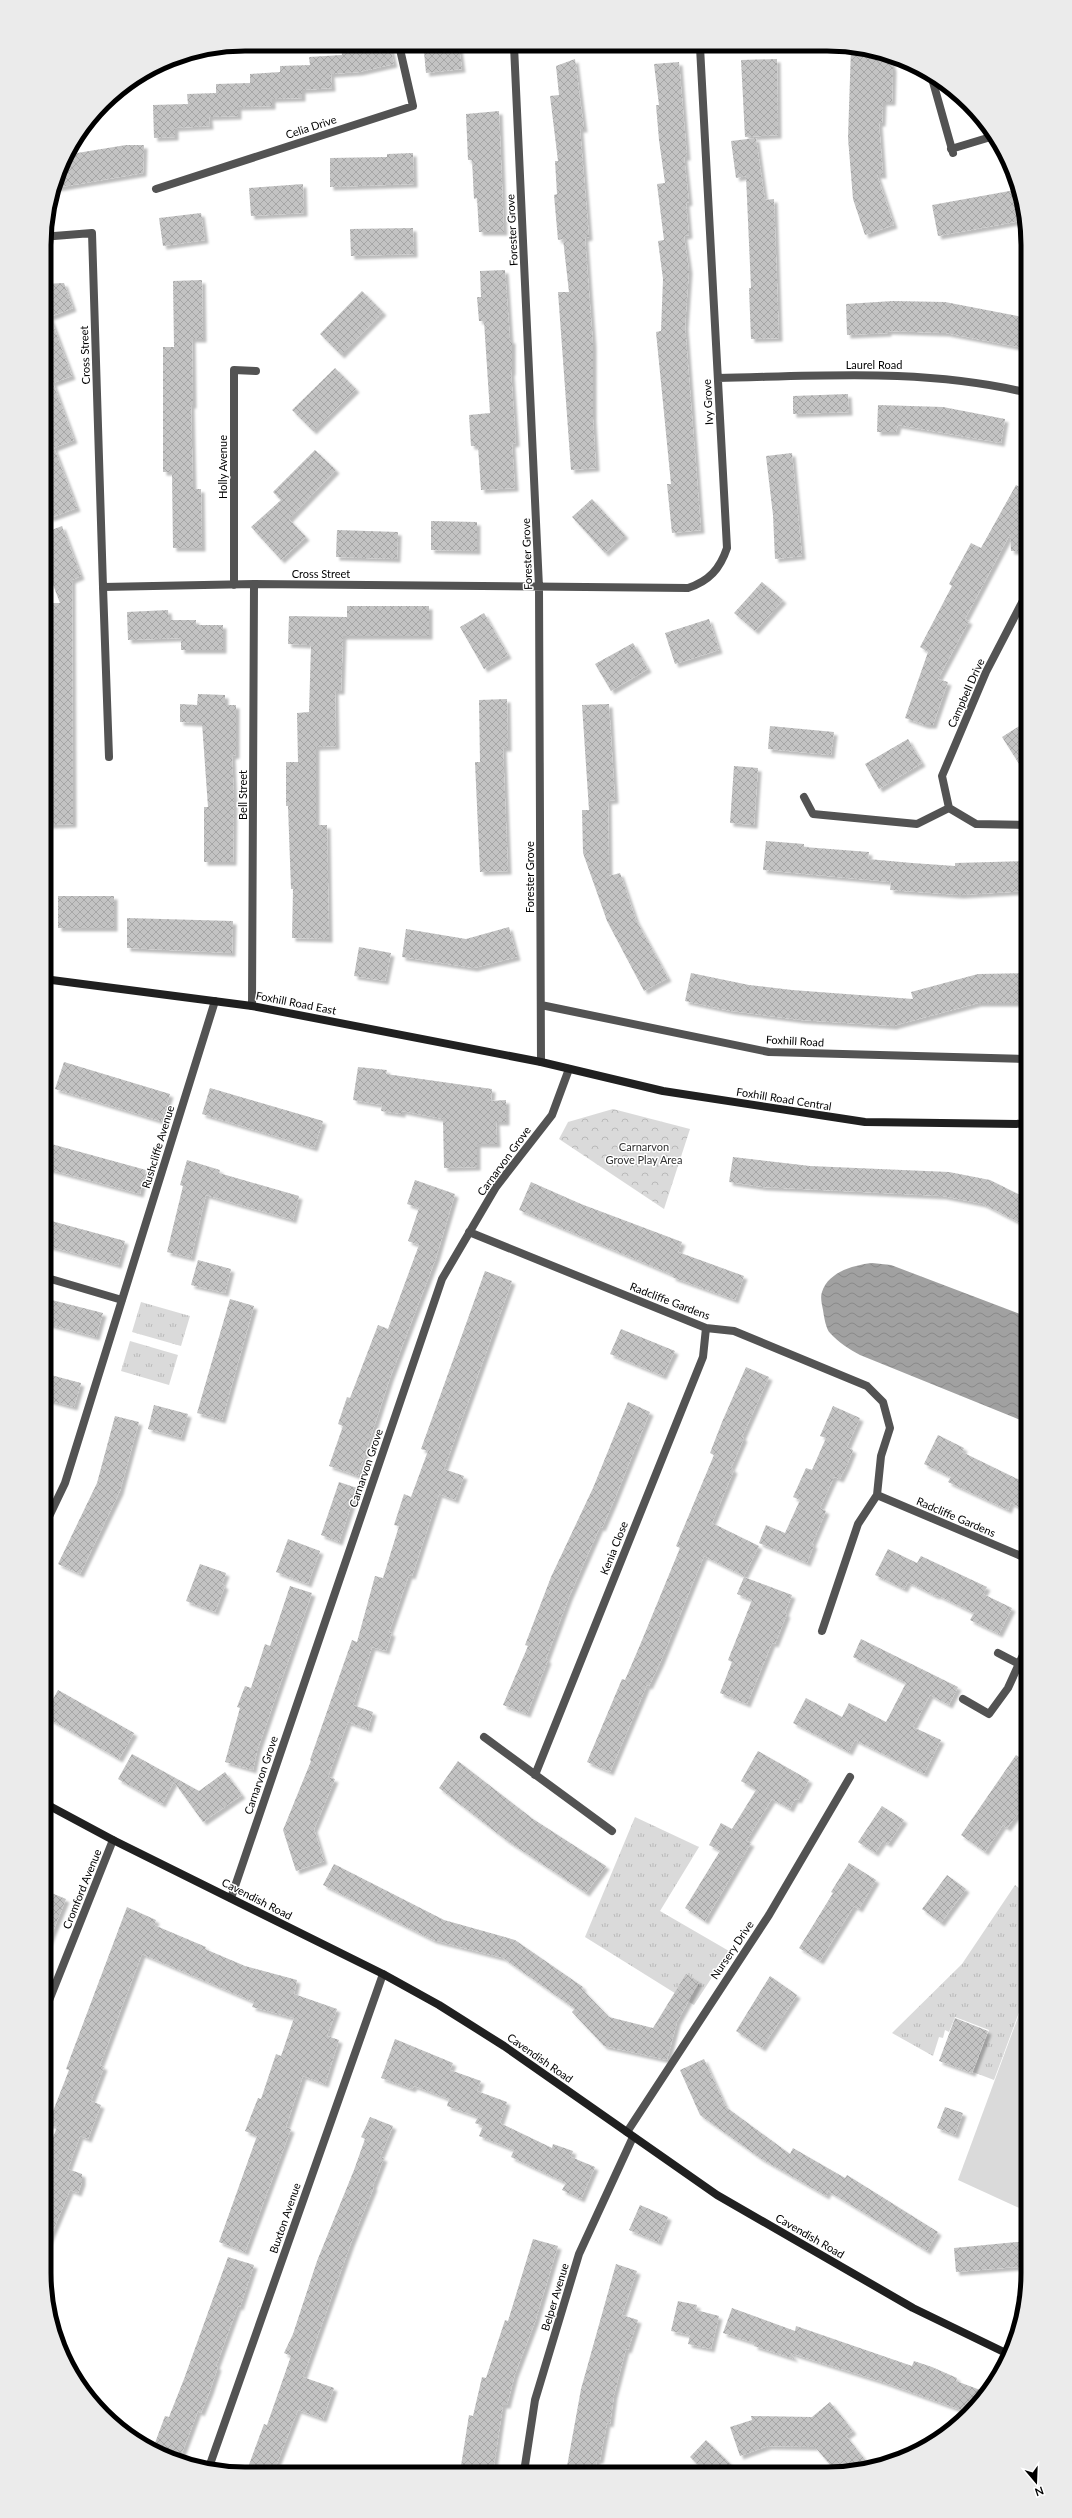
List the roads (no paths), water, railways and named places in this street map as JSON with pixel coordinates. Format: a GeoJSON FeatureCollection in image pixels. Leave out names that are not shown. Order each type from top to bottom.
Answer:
{"type":"FeatureCollection","features":[{"type":"Feature","properties":{"kind":"street","name":"Celia Drive"},"geometry":{"type":"LineString","coordinates":[[156,189],[412,106],[400,51]]}},
{"type":"Feature","properties":{"kind":"street","name":"Forester Grove"},"geometry":{"type":"LineString","coordinates":[[514,51],[539,587],[541,1062]]}},
{"type":"Feature","properties":{"kind":"street","name":"Ivy Grove"},"geometry":{"type":"LineString","coordinates":[[539,587],[688,588],[702,584],[715,572],[723,560],[727,548],[700,51]]}},
{"type":"Feature","properties":{"kind":"street"},"geometry":{"type":"LineString","coordinates":[[933,83],[952,151],[989,138]]}},
{"type":"Feature","properties":{"kind":"street","name":"Cross Street"},"geometry":{"type":"LineString","coordinates":[[54,236],[92,233],[109,757]]}},
{"type":"Feature","properties":{"kind":"street","name":"Holly Avenue"},"geometry":{"type":"LineString","coordinates":[[234,585],[234,370],[256,371]]}},
{"type":"Feature","properties":{"kind":"street","name":"Laurel Road"},"geometry":{"type":"LineString","coordinates":[[718,378],[903,375],[992,384],[1021,391]]}},
{"type":"Feature","properties":{"kind":"street","name":"Cross Street"},"geometry":{"type":"LineString","coordinates":[[103,587],[254,584],[539,587]]}},
{"type":"Feature","properties":{"kind":"street","name":"Bell Street"},"geometry":{"type":"LineString","coordinates":[[252,1006],[254,584]]}},
{"type":"Feature","properties":{"kind":"street","name":"Campbell Drive"},"geometry":{"type":"LineString","coordinates":[[950,808],[942,776],[986,672],[1021,604]]}},
{"type":"Feature","properties":{"kind":"street"},"geometry":{"type":"LineString","coordinates":[[804,797],[813,814],[917,824],[950,808],[976,824],[1021,825]]}},
{"type":"Feature","properties":{"kind":"street","name":"Foxhill Road East"},"geometry":{"type":"LineString","coordinates":[[51,980],[252,1006],[541,1062]]}},
{"type":"Feature","properties":{"kind":"street","name":"Rushcliffe Avenue"},"geometry":{"type":"LineString","coordinates":[[51,1512],[65,1483],[215,1001]]}},
{"type":"Feature","properties":{"kind":"street","name":"Foxhill Road"},"geometry":{"type":"LineString","coordinates":[[541,1005],[769,1052],[1021,1059]]}},
{"type":"Feature","properties":{"kind":"street","name":"Foxhill Road Central"},"geometry":{"type":"LineString","coordinates":[[541,1062],[663,1091],[865,1122],[1021,1124]]}},
{"type":"Feature","properties":{"kind":"street","name":"Carnarvon Grove"},"geometry":{"type":"LineString","coordinates":[[231,1898],[442,1279],[496,1187],[552,1115],[569,1069]]}},
{"type":"Feature","properties":{"kind":"street","name":"Radcliffe Gardens"},"geometry":{"type":"LineString","coordinates":[[469,1232],[706,1328],[734,1331],[867,1386],[884,1402],[890,1428],[881,1456],[877,1495],[858,1524],[822,1631]]}},
{"type":"Feature","properties":{"kind":"street"},"geometry":{"type":"LineString","coordinates":[[51,1279],[122,1300]]}},
{"type":"Feature","properties":{"kind":"street","name":"Kenia Close"},"geometry":{"type":"LineString","coordinates":[[535,1775],[704,1357],[706,1328]]}},
{"type":"Feature","properties":{"kind":"street","name":"Radcliffe Gardens"},"geometry":{"type":"LineString","coordinates":[[877,1495],[1021,1556]]}},
{"type":"Feature","properties":{"kind":"street"},"geometry":{"type":"LineString","coordinates":[[998,1653],[1019,1664]]}},
{"type":"Feature","properties":{"kind":"street"},"geometry":{"type":"LineString","coordinates":[[963,1700],[989,1714],[1008,1688],[1021,1660]]}},
{"type":"Feature","properties":{"kind":"street"},"geometry":{"type":"LineString","coordinates":[[484,1737],[612,1832]]}},
{"type":"Feature","properties":{"kind":"street","name":"Nursery Drive"},"geometry":{"type":"LineString","coordinates":[[630,2134],[769,1915],[850,1777]]}},
{"type":"Feature","properties":{"kind":"street","name":"Cavendish Road"},"geometry":{"type":"LineString","coordinates":[[51,1807],[113,1840],[383,1974],[439,2005],[504,2046],[731,2203],[913,2308],[1004,2352]]}},
{"type":"Feature","properties":{"kind":"street","name":"Cromford Avenue"},"geometry":{"type":"LineString","coordinates":[[51,1995],[113,1840]]}},
{"type":"Feature","properties":{"kind":"street","name":"Buxton Avenue"},"geometry":{"type":"LineString","coordinates":[[210,2464],[383,1974]]}},
{"type":"Feature","properties":{"kind":"street","name":"Belper Avenue"},"geometry":{"type":"LineString","coordinates":[[525,2467],[535,2400],[580,2254],[630,2134]]}},
{"type":"Feature","properties":{"kind":"water"},"geometry":{"type":"Polygon","coordinates":[[[872,1263],[891,1265],[1021,1314],[1021,1420],[860,1355],[844,1346],[833,1337],[826,1326],[821,1294],[825,1285],[830,1279],[842,1271],[872,1263]]]}},
{"type":"Feature","properties":{"kind":"park label","name":"Carnarvon Grove Play Area"},"geometry":{"type":"Point","coordinates":[644,1153]}}]}
